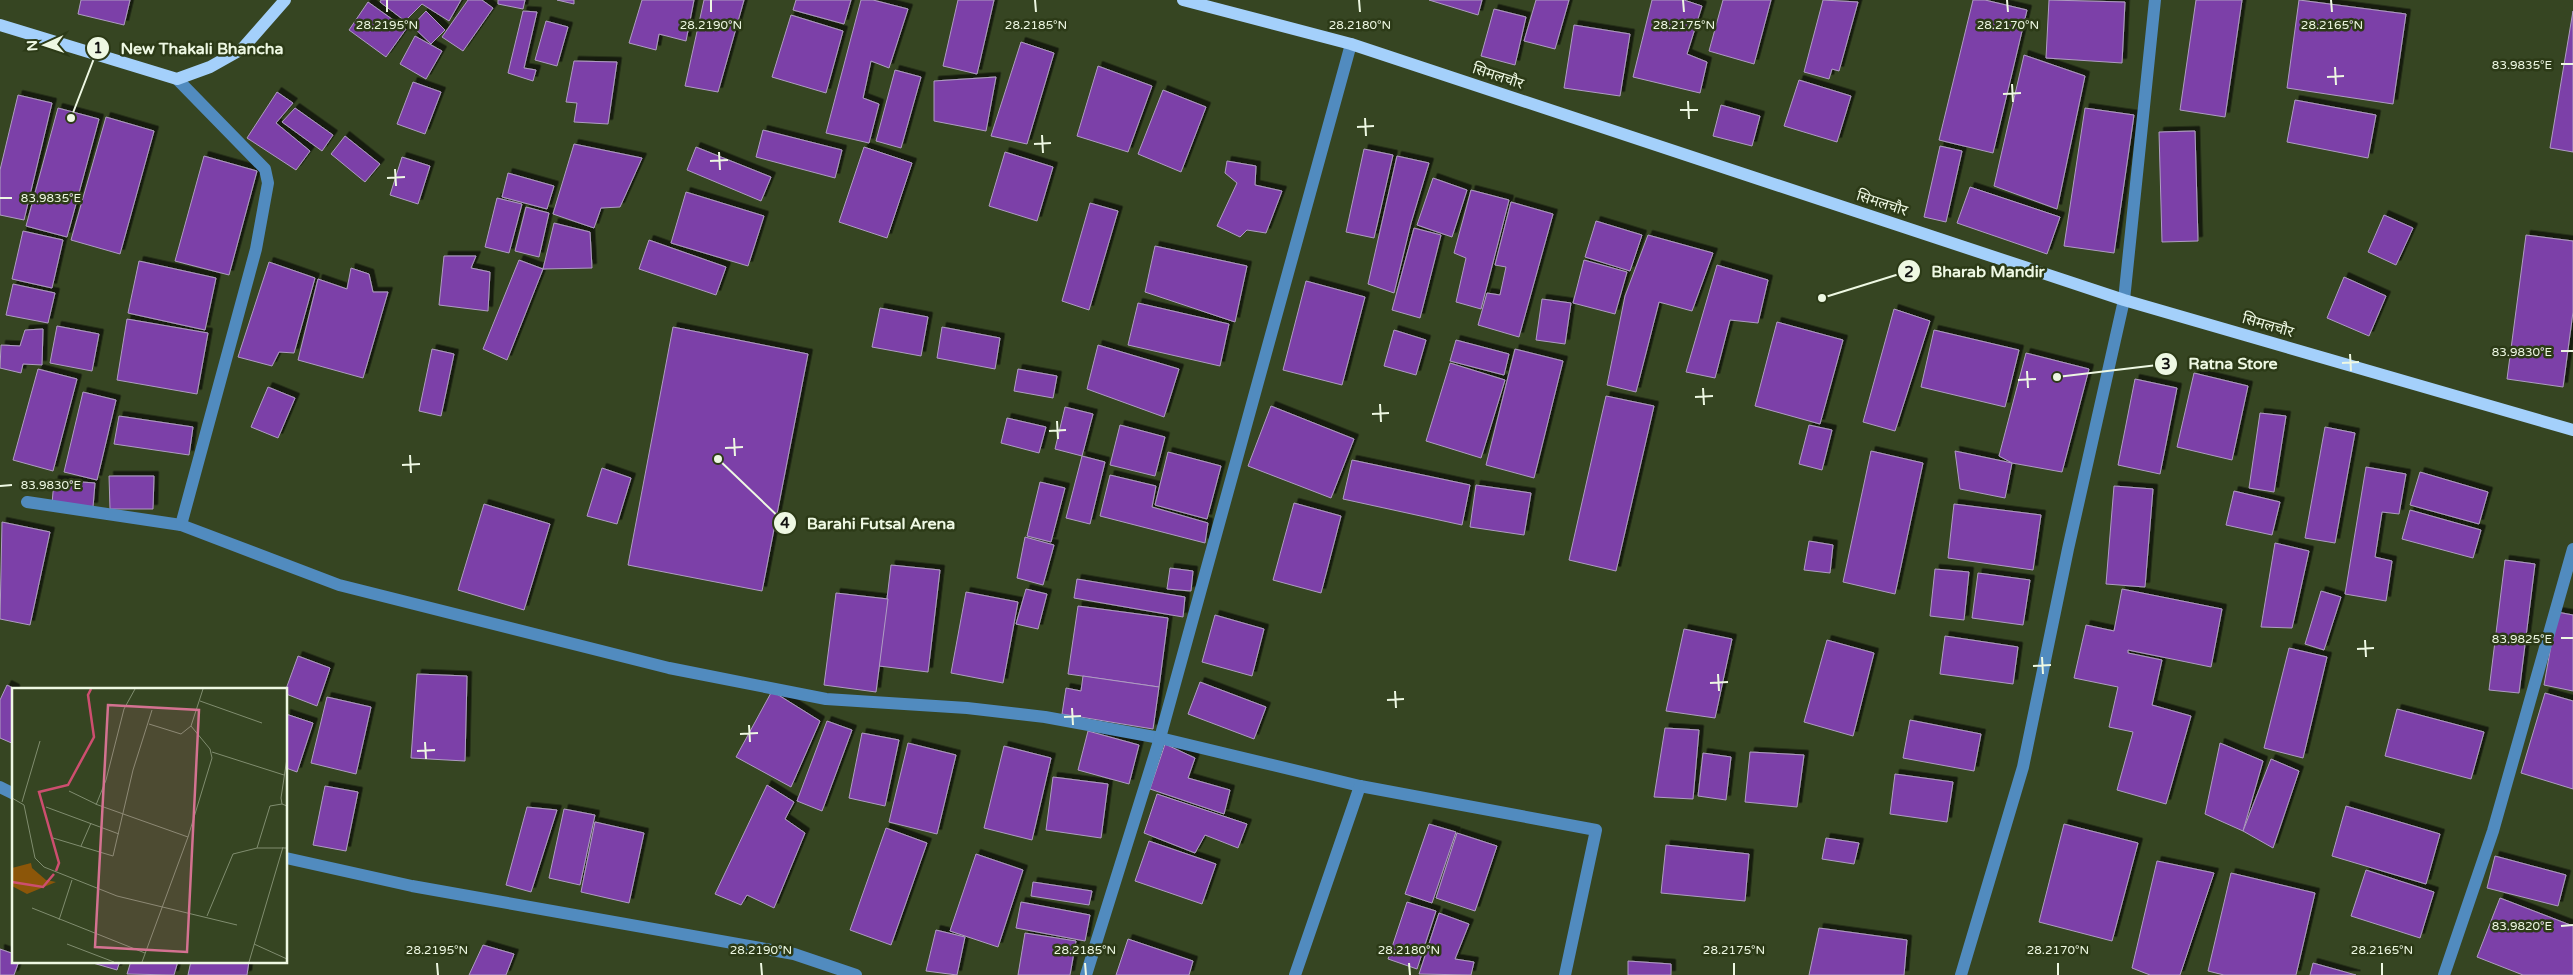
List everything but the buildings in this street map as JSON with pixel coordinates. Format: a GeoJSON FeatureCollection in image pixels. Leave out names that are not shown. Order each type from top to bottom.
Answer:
{"type":"FeatureCollection","features":[{"type":"Feature","properties":{"kind":"main road"},"geometry":{"type":"LineString","coordinates":[[0,26],[178,79],[210,67],[242,49],[285,0]]}},
{"type":"Feature","properties":{"kind":"main road","name":"सिमलचौर"},"geometry":{"type":"LineString","coordinates":[[1184,0],[1351,44],[2124,300],[2573,430]]}},
{"type":"Feature","properties":{"kind":"street"},"geometry":{"type":"LineString","coordinates":[[1961,975],[2023,767],[2068,550],[2124,300],[2155,0]]}},
{"type":"Feature","properties":{"kind":"street"},"geometry":{"type":"LineString","coordinates":[[1086,975],[1160,738],[1351,44]]}},
{"type":"Feature","properties":{"kind":"street"},"geometry":{"type":"LineString","coordinates":[[178,79],[264,168],[268,183],[256,249],[181,526]]}},
{"type":"Feature","properties":{"kind":"street"},"geometry":{"type":"LineString","coordinates":[[27,502],[181,526],[340,585],[669,668],[826,699],[1030,715],[1160,738],[1360,786],[1596,830],[1565,975]]}},
{"type":"Feature","properties":{"kind":"street"},"geometry":{"type":"LineString","coordinates":[[2444,975],[2494,832],[2573,549]]}},
{"type":"Feature","properties":{"kind":"street"},"geometry":{"type":"LineString","coordinates":[[1295,975],[1360,786]]}},
{"type":"Feature","properties":{"kind":"street"},"geometry":{"type":"LineString","coordinates":[[0,787],[12,793]]}},
{"type":"Feature","properties":{"kind":"street"},"geometry":{"type":"LineString","coordinates":[[288,858],[412,886],[794,954],[856,975]]}},
{"type":"Feature","properties":{"kind":"place","name":"New Thakali Bhancha"},"geometry":{"type":"Point","coordinates":[71,118]}},
{"type":"Feature","properties":{"kind":"place","name":"Bharab Mandir"},"geometry":{"type":"Point","coordinates":[1822,298]}},
{"type":"Feature","properties":{"kind":"place","name":"Ratna Store"},"geometry":{"type":"Point","coordinates":[2057,377]}},
{"type":"Feature","properties":{"kind":"place","name":"Barahi Futsal Arena"},"geometry":{"type":"Point","coordinates":[718,459]}}]}
